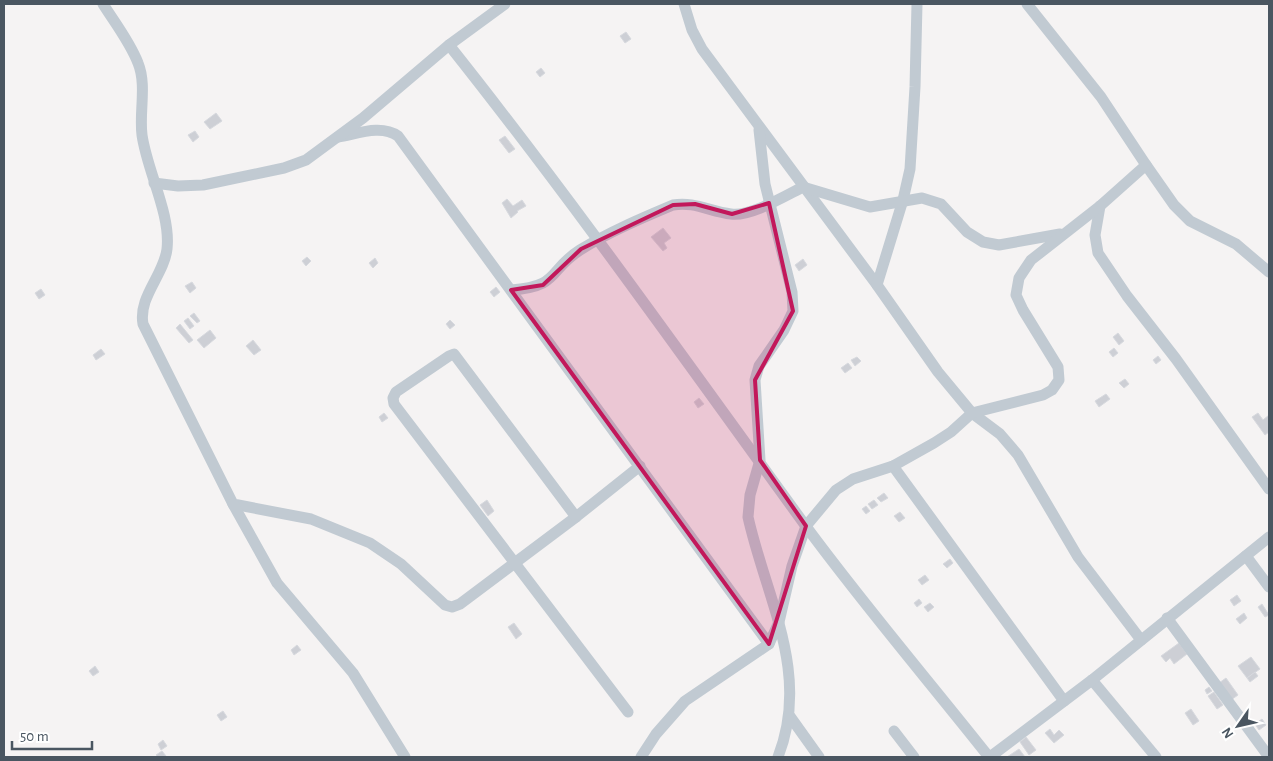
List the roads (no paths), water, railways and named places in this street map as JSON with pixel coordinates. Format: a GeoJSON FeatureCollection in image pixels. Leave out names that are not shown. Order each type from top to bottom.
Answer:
{"type":"FeatureCollection","features":[{"type":"Feature","properties":{"kind":"street"},"geometry":{"type":"LineString","coordinates":[[103,4],[139,64],[142,132],[167,233],[165,261],[144,304],[143,324],[254,546],[277,583],[353,673],[405,757]]}},
{"type":"Feature","properties":{"kind":"street"},"geometry":{"type":"LineString","coordinates":[[154,183],[178,186],[203,185],[284,168],[306,160],[338,137],[403,86],[449,46],[505,4]]}},
{"type":"Feature","properties":{"kind":"street"},"geometry":{"type":"LineString","coordinates":[[684,4],[692,30],[702,49],[877,285],[938,372],[972,413],[1000,434],[1018,455],[1078,557],[1141,640]]}},
{"type":"Feature","properties":{"kind":"street"},"geometry":{"type":"LineString","coordinates":[[877,285],[903,200],[910,169],[917,4]]}},
{"type":"Feature","properties":{"kind":"street"},"geometry":{"type":"LineString","coordinates":[[1027,4],[1101,97],[1174,205],[1190,221],[1236,244],[1269,272]]}},
{"type":"Feature","properties":{"kind":"street"},"geometry":{"type":"LineString","coordinates":[[449,46],[505,115],[760,460],[806,526],[989,757],[1092,680],[1269,537]]}},
{"type":"Feature","properties":{"kind":"street"},"geometry":{"type":"LineString","coordinates":[[759,128],[769,203],[792,292],[793,311],[784,330],[759,366],[755,380],[760,460],[750,495],[748,517],[754,543],[779,622],[791,679],[789,715],[778,757]]}},
{"type":"Feature","properties":{"kind":"street"},"geometry":{"type":"LineString","coordinates":[[338,137],[380,130],[390,130],[398,136],[769,644]]}},
{"type":"Feature","properties":{"kind":"street"},"geometry":{"type":"LineString","coordinates":[[641,757],[656,734],[685,701],[769,644],[779,622],[792,566],[806,526],[836,490],[853,479],[893,466],[951,432],[972,413],[1043,395],[1052,390],[1059,380],[1058,367],[1023,310],[1016,295],[1019,278],[1031,260],[1100,206],[1146,165]]}},
{"type":"Feature","properties":{"kind":"street"},"geometry":{"type":"LineString","coordinates":[[511,290],[530,289],[543,285],[555,276],[572,256],[674,205],[694,204],[732,214],[744,213],[804,187],[870,207],[922,198],[940,204],[967,232],[983,242],[999,245],[1062,234]]}},
{"type":"Feature","properties":{"kind":"street"},"geometry":{"type":"LineString","coordinates":[[1100,206],[1095,235],[1098,253],[1127,296],[1176,359],[1269,489]]}},
{"type":"Feature","properties":{"kind":"street"},"geometry":{"type":"LineString","coordinates":[[576,517],[454,354],[396,392],[393,398],[394,404],[628,712]]}},
{"type":"Feature","properties":{"kind":"street"},"geometry":{"type":"LineString","coordinates":[[233,504],[310,519],[370,544],[401,564],[445,605],[452,607],[460,604],[515,565],[640,466]]}},
{"type":"Feature","properties":{"kind":"street"},"geometry":{"type":"LineString","coordinates":[[893,466],[1064,701]]}},
{"type":"Feature","properties":{"kind":"street"},"geometry":{"type":"LineString","coordinates":[[1246,556],[1269,587]]}},
{"type":"Feature","properties":{"kind":"street"},"geometry":{"type":"LineString","coordinates":[[1167,618],[1268,757]]}},
{"type":"Feature","properties":{"kind":"street"},"geometry":{"type":"LineString","coordinates":[[1092,680],[1156,757]]}},
{"type":"Feature","properties":{"kind":"street"},"geometry":{"type":"LineString","coordinates":[[789,715],[819,757]]}},
{"type":"Feature","properties":{"kind":"street"},"geometry":{"type":"LineString","coordinates":[[894,730],[914,757]]}},
{"type":"Feature","properties":{"kind":"street"},"geometry":{"type":"LineString","coordinates":[[1259,745],[1269,738]]}}]}
